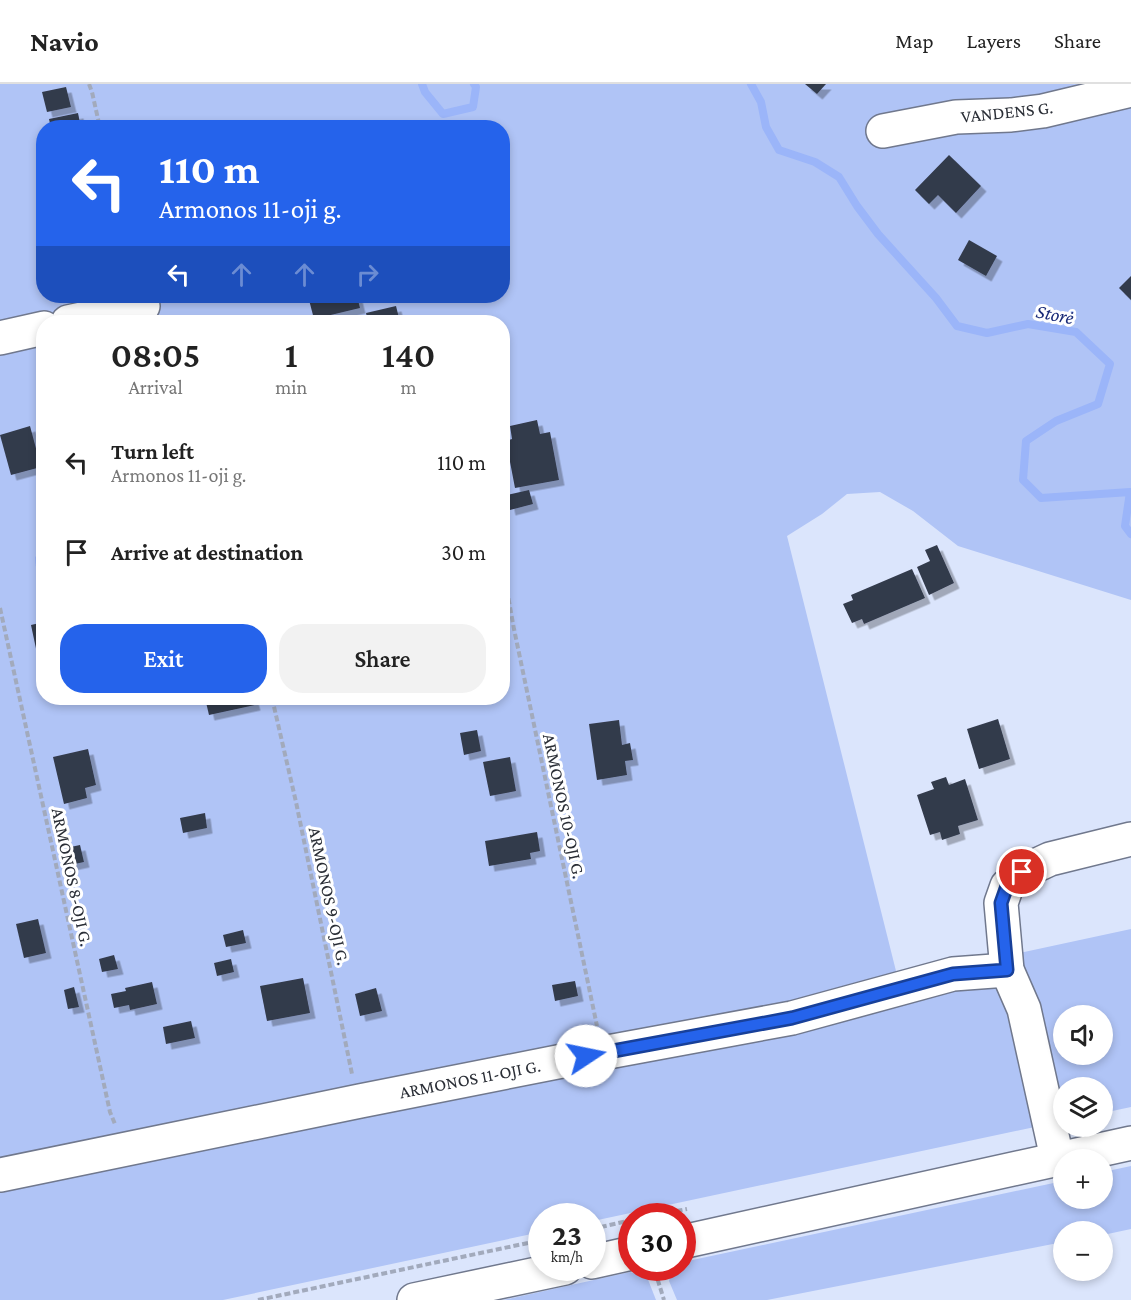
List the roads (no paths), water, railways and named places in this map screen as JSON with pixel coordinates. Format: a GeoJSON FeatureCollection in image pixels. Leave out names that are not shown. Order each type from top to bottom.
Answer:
{"type":"FeatureCollection","features":[{"type":"Feature","properties":{"kind":"street","name":"VANDENS G."},"geometry":{"type":"LineString","coordinates":[[883,131],[956,117],[1043,111],[1131,90]]}},
{"type":"Feature","properties":{"kind":"street"},"geometry":{"type":"LineString","coordinates":[[101,315],[143,306]]}},
{"type":"Feature","properties":{"kind":"street"},"geometry":{"type":"LineString","coordinates":[[0,338],[36,330]]}},
{"type":"Feature","properties":{"kind":"street"},"geometry":{"type":"LineString","coordinates":[[1055,1149],[1023,1008],[1007,970],[1001,903],[1007,886],[1022,872],[1050,859],[1131,839]]}},
{"type":"Feature","properties":{"kind":"street","name":"ARMONOS 11-OJI G."},"geometry":{"type":"LineString","coordinates":[[0,1175],[360,1101],[792,1018],[953,974],[1007,970]]}},
{"type":"Feature","properties":{"kind":"street"},"geometry":{"type":"LineString","coordinates":[[1101,1149],[1131,1143]]}},
{"type":"Feature","properties":{"kind":"street"},"geometry":{"type":"LineString","coordinates":[[696,1239],[1053,1159]]}},
{"type":"Feature","properties":{"kind":"street"},"geometry":{"type":"LineString","coordinates":[[414,1300],[528,1276]]}},
{"type":"Feature","properties":{"kind":"waterway","name":"Storė"},"geometry":{"type":"LineString","coordinates":[[422,84],[425,92],[443,114],[473,107],[476,87],[474,84]]}},
{"type":"Feature","properties":{"kind":"waterway","name":"Storė"},"geometry":{"type":"LineString","coordinates":[[751,84],[761,102],[766,127],[779,150],[815,162],[839,177],[878,234],[936,298],[957,326],[987,333],[1028,324],[1076,332],[1110,364],[1098,404],[1056,421],[1026,441],[1023,480],[1041,498],[1130,492],[1125,526],[1131,534]]}}]}
